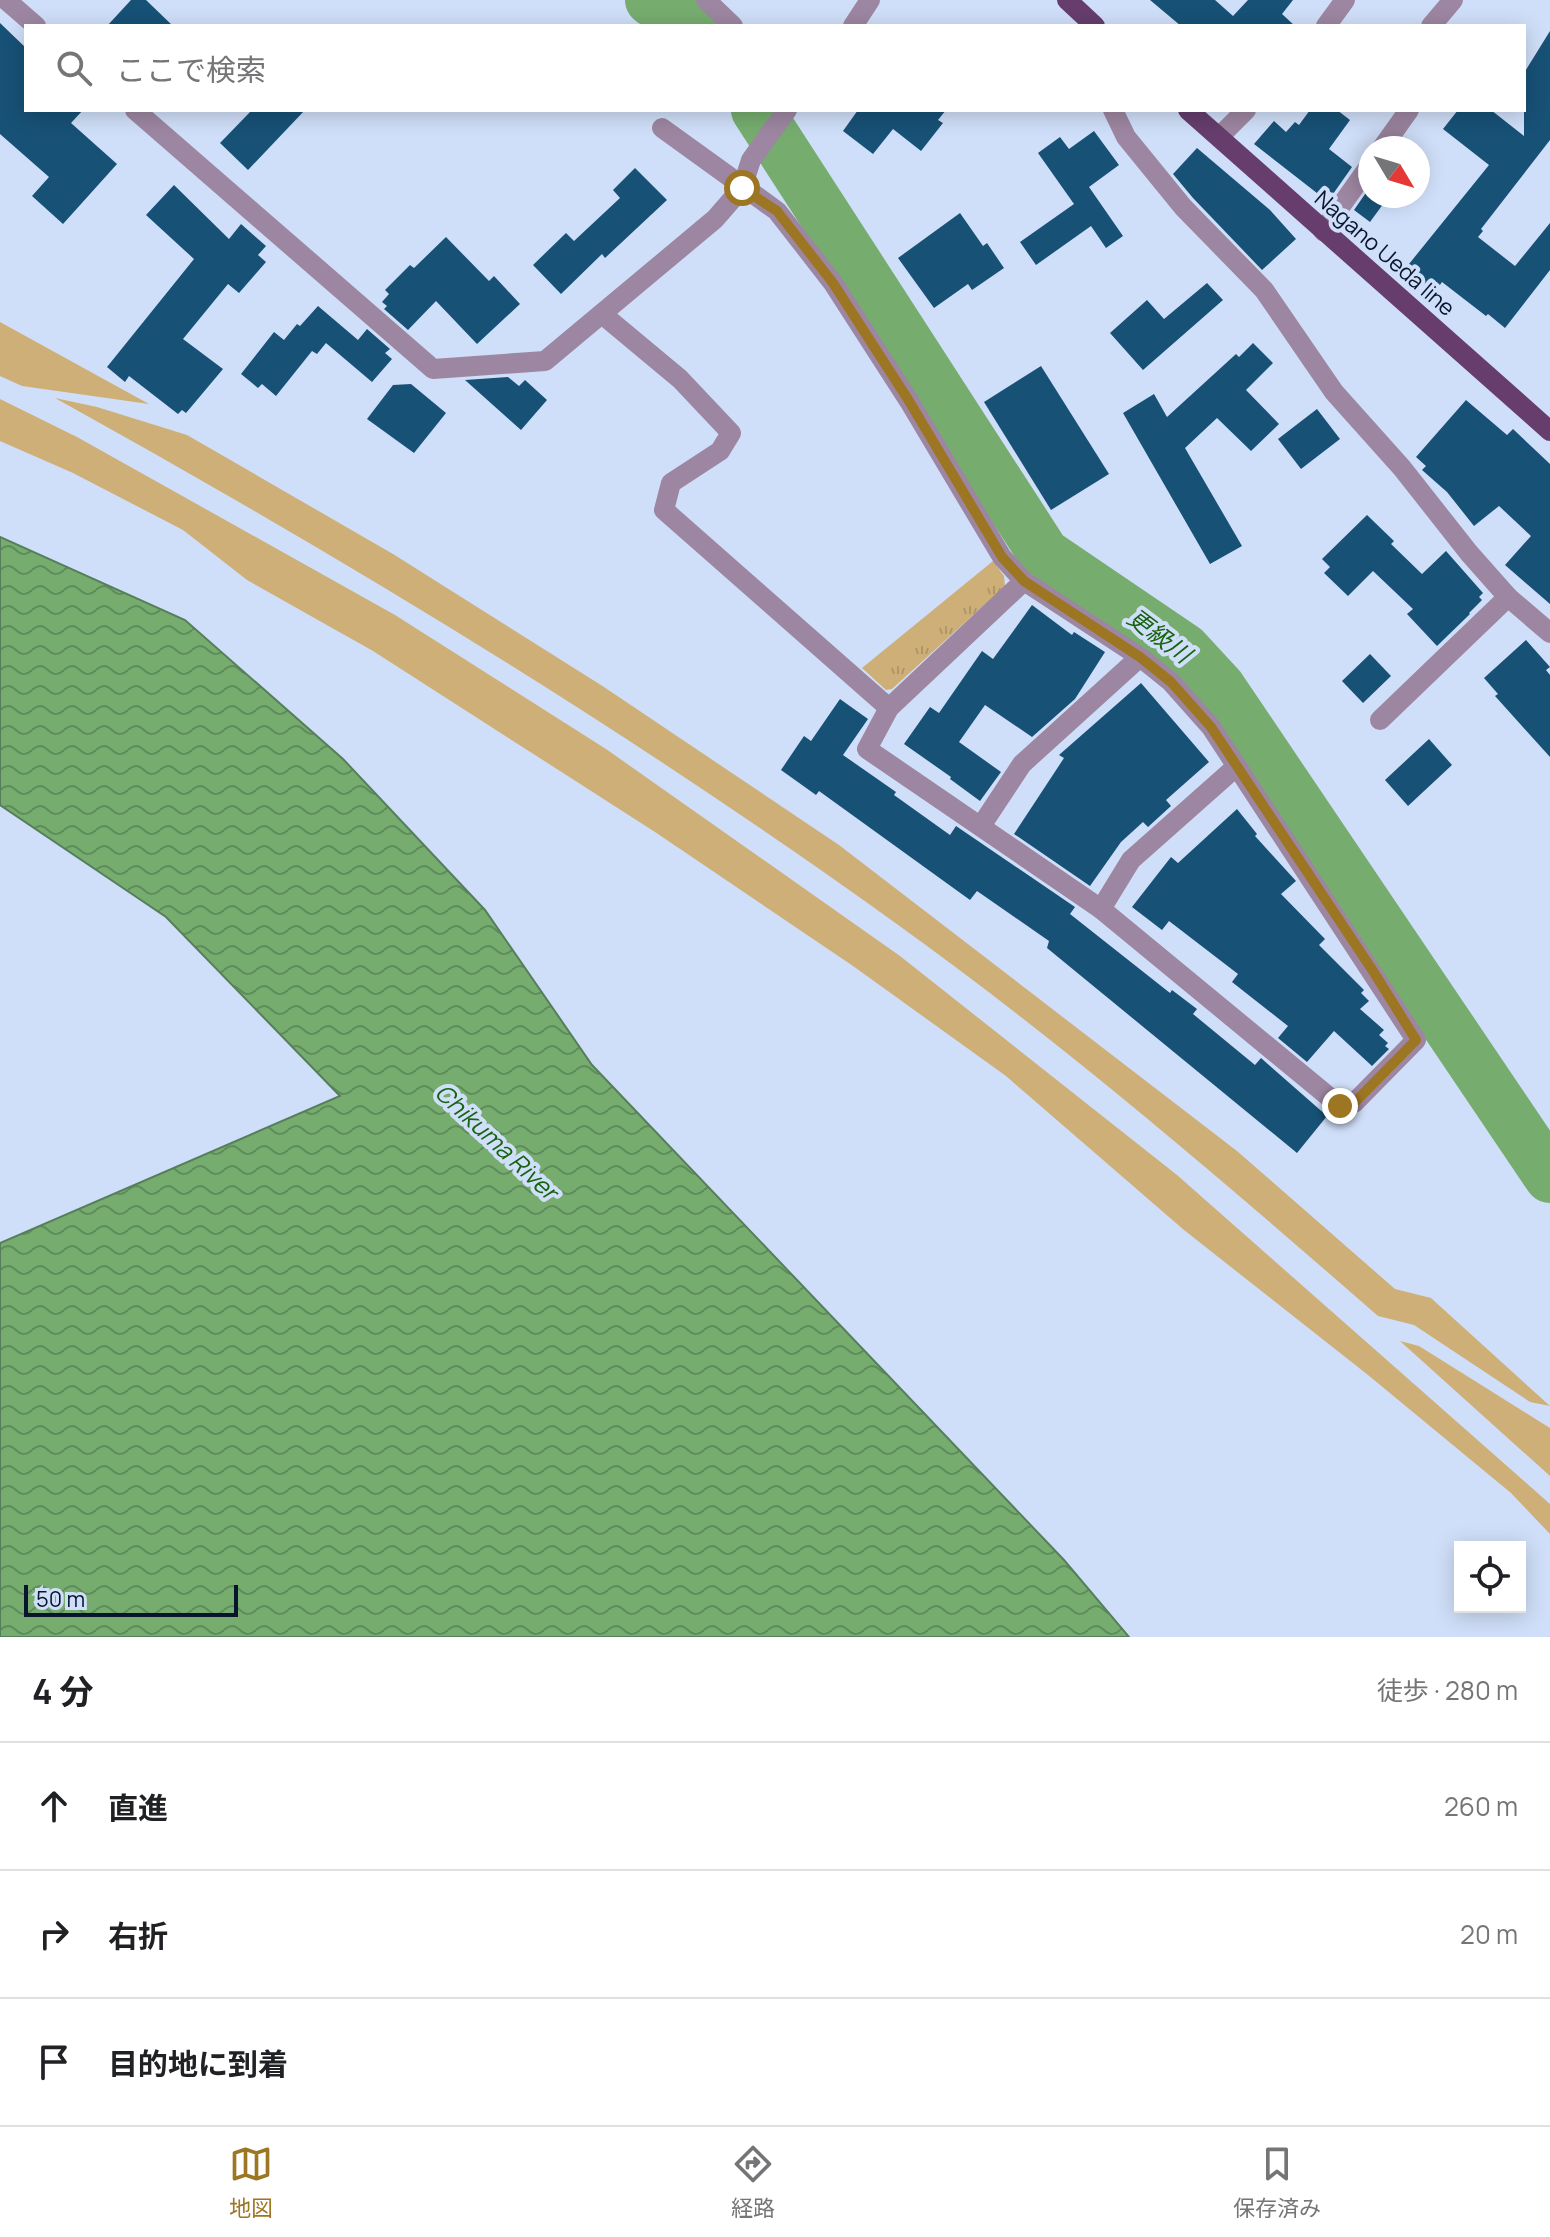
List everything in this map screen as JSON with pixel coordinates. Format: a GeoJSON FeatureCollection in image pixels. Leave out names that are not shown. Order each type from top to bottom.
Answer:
{"type":"FeatureCollection","features":[{"type":"Feature","properties":{"kind":"main road"},"geometry":{"type":"LineString","coordinates":[[1067,0],[1093,24]]}},
{"type":"Feature","properties":{"kind":"main road","name":"Nagano Ueda line"},"geometry":{"type":"LineString","coordinates":[[1190,112],[1550,431]]}},
{"type":"Feature","properties":{"kind":"street"},"geometry":{"type":"LineString","coordinates":[[6,0],[34,24]]}},
{"type":"Feature","properties":{"kind":"street"},"geometry":{"type":"LineString","coordinates":[[706,0],[731,24]]}},
{"type":"Feature","properties":{"kind":"street"},"geometry":{"type":"LineString","coordinates":[[854,24],[870,0]]}},
{"type":"Feature","properties":{"kind":"street"},"geometry":{"type":"LineString","coordinates":[[1327,24],[1345,0]]}},
{"type":"Feature","properties":{"kind":"street"},"geometry":{"type":"LineString","coordinates":[[1433,24],[1453,0]]}},
{"type":"Feature","properties":{"kind":"street"},"geometry":{"type":"LineString","coordinates":[[137,112],[433,369],[545,361],[715,219],[742,188],[753,157],[786,112]]}},
{"type":"Feature","properties":{"kind":"street"},"geometry":{"type":"LineString","coordinates":[[1114,112],[1126,137],[1183,207],[1264,290],[1334,392],[1402,468],[1508,597],[1550,633]]}},
{"type":"Feature","properties":{"kind":"street"},"geometry":{"type":"LineString","coordinates":[[1219,137],[1244,112]]}},
{"type":"Feature","properties":{"kind":"street"},"geometry":{"type":"LineString","coordinates":[[1391,136],[1408,112]]}},
{"type":"Feature","properties":{"kind":"street"},"geometry":{"type":"LineString","coordinates":[[662,128],[777,211],[833,283],[909,401],[1002,557],[1024,581],[1140,657],[1171,682],[1211,727],[1416,1040],[1354,1103],[1340,1106],[1101,909],[867,749],[889,708],[1024,581]]}},
{"type":"Feature","properties":{"kind":"street"},"geometry":{"type":"LineString","coordinates":[[1323,231],[1358,182]]}},
{"type":"Feature","properties":{"kind":"street"},"geometry":{"type":"LineString","coordinates":[[602,314],[680,379],[731,433],[720,451],[671,483],[664,510],[889,708]]}},
{"type":"Feature","properties":{"kind":"street"},"geometry":{"type":"LineString","coordinates":[[1380,720],[1508,597]]}},
{"type":"Feature","properties":{"kind":"street"},"geometry":{"type":"LineString","coordinates":[[981,826],[1022,764],[1140,657]]}},
{"type":"Feature","properties":{"kind":"street"},"geometry":{"type":"LineString","coordinates":[[1101,909],[1131,860],[1237,766]]}},
{"type":"Feature","properties":{"kind":"green space"},"geometry":{"type":"Polygon","coordinates":[[[0,322],[149,404],[22,386],[0,376],[0,322]]]}},
{"type":"Feature","properties":{"kind":"green space"},"geometry":{"type":"Polygon","coordinates":[[[55,398],[97,407],[187,435],[393,554],[604,687],[839,845],[1237,1151],[1395,1289],[1431,1298],[1550,1406],[1530,1402],[1414,1325],[1378,1316],[1201,1163],[1019,1015],[894,922],[690,781],[377,583],[55,398]]]}},
{"type":"Feature","properties":{"kind":"green space"},"geometry":{"type":"Polygon","coordinates":[[[0,399],[77,437],[395,615],[606,749],[900,956],[1177,1175],[1550,1504],[1550,1534],[1511,1493],[1184,1230],[1006,1076],[853,966],[655,832],[373,651],[247,580],[183,530],[73,473],[0,441],[0,399]]]}},
{"type":"Feature","properties":{"kind":"green space"},"geometry":{"type":"Polygon","coordinates":[[[993,561],[1004,576],[1005,586],[892,689],[886,690],[862,668],[993,561]]]}},
{"type":"Feature","properties":{"kind":"green space"},"geometry":{"type":"Polygon","coordinates":[[[1400,1341],[1419,1346],[1550,1428],[1550,1476],[1400,1341]]]}},
{"type":"Feature","properties":{"kind":"water","name":"Chikuma River"},"geometry":{"type":"Polygon","coordinates":[[[0,537],[185,620],[343,759],[485,910],[592,1065],[1064,1560],[1129,1637],[0,1637],[0,1243],[340,1096],[166,917],[0,805],[0,537]]]}},
{"type":"Feature","properties":{"kind":"building"},"geometry":{"type":"Polygon","coordinates":[[[131,0],[146,0],[171,24],[109,24],[131,0]]]}},
{"type":"Feature","properties":{"kind":"building"},"geometry":{"type":"Polygon","coordinates":[[[1150,0],[1215,0],[1233,16],[1248,0],[1293,0],[1282,14],[1293,24],[1179,24],[1150,0]]]}},
{"type":"Feature","properties":{"kind":"building"},"geometry":{"type":"Polygon","coordinates":[[[0,23],[24,46],[24,112],[81,112],[71,123],[117,164],[63,224],[32,196],[49,177],[0,134],[0,23]]]}},
{"type":"Feature","properties":{"kind":"building"},"geometry":{"type":"Polygon","coordinates":[[[1550,31],[1550,140],[1478,237],[1515,266],[1550,223],[1550,270],[1505,328],[1442,282],[1433,295],[1407,274],[1412,267],[1409,264],[1489,165],[1443,129],[1456,112],[1494,112],[1524,136],[1526,70],[1550,31]]]}},
{"type":"Feature","properties":{"kind":"building"},"geometry":{"type":"Polygon","coordinates":[[[250,112],[303,112],[248,170],[220,143],[250,112]]]}},
{"type":"Feature","properties":{"kind":"building"},"geometry":{"type":"Polygon","coordinates":[[[857,112],[944,112],[938,120],[943,123],[921,151],[893,129],[873,154],[843,131],[857,112]]]}},
{"type":"Feature","properties":{"kind":"building"},"geometry":{"type":"Polygon","coordinates":[[[1309,112],[1340,112],[1350,120],[1329,149],[1352,167],[1333,194],[1328,190],[1322,197],[1254,144],[1274,121],[1286,132],[1295,122],[1299,125],[1309,112]]]}},
{"type":"Feature","properties":{"kind":"building"},"geometry":{"type":"Polygon","coordinates":[[[1094,131],[1119,165],[1089,187],[1123,236],[1106,248],[1091,226],[1036,265],[1020,242],[1074,204],[1038,153],[1060,137],[1069,149],[1094,131]]]}},
{"type":"Feature","properties":{"kind":"building"},"geometry":{"type":"Polygon","coordinates":[[[1197,148],[1270,210],[1296,239],[1262,270],[1173,174],[1197,148]]]}},
{"type":"Feature","properties":{"kind":"building"},"geometry":{"type":"Polygon","coordinates":[[[635,168],[667,200],[605,258],[602,254],[561,294],[533,265],[566,233],[574,241],[620,198],[613,190],[635,168]]]}},
{"type":"Feature","properties":{"kind":"building"},"geometry":{"type":"Polygon","coordinates":[[[174,185],[229,239],[241,224],[266,246],[258,255],[266,262],[239,293],[228,284],[183,339],[223,369],[186,413],[182,410],[178,414],[129,376],[125,382],[107,367],[194,259],[146,215],[174,185]]]}},
{"type":"Feature","properties":{"kind":"building"},"geometry":{"type":"Polygon","coordinates":[[[1358,204],[1358,208],[1380,208],[1370,222],[1354,210],[1358,204]]]}},
{"type":"Feature","properties":{"kind":"building"},"geometry":{"type":"Polygon","coordinates":[[[960,213],[983,246],[987,243],[1004,268],[972,290],[968,284],[934,308],[898,258],[960,213]]]}},
{"type":"Feature","properties":{"kind":"building"},"geometry":{"type":"Polygon","coordinates":[[[446,237],[489,281],[494,276],[520,304],[477,344],[436,301],[408,330],[384,309],[387,306],[382,302],[389,294],[385,290],[410,265],[414,268],[446,237]]]}},
{"type":"Feature","properties":{"kind":"building"},"geometry":{"type":"Polygon","coordinates":[[[1207,283],[1223,300],[1143,370],[1110,333],[1147,300],[1164,319],[1207,283]]]}},
{"type":"Feature","properties":{"kind":"building"},"geometry":{"type":"Polygon","coordinates":[[[318,306],[358,340],[367,329],[390,349],[385,353],[392,359],[372,382],[326,343],[317,354],[312,351],[276,396],[262,384],[258,388],[241,374],[274,332],[284,340],[318,306]]]}},
{"type":"Feature","properties":{"kind":"building"},"geometry":{"type":"Polygon","coordinates":[[[1253,343],[1273,363],[1246,390],[1279,424],[1251,451],[1217,418],[1185,448],[1242,546],[1210,564],[1123,413],[1154,394],[1167,417],[1236,354],[1239,357],[1253,343]]]}},
{"type":"Feature","properties":{"kind":"building"},"geometry":{"type":"Polygon","coordinates":[[[1041,366],[1109,474],[1051,510],[984,402],[1041,366]]]}},
{"type":"Feature","properties":{"kind":"building"},"geometry":{"type":"Polygon","coordinates":[[[508,377],[519,386],[525,380],[547,400],[521,430],[465,380],[508,377]]]}},
{"type":"Feature","properties":{"kind":"building"},"geometry":{"type":"Polygon","coordinates":[[[411,384],[446,413],[414,453],[367,419],[393,385],[411,384]]]}},
{"type":"Feature","properties":{"kind":"building"},"geometry":{"type":"Polygon","coordinates":[[[1466,400],[1507,435],[1513,429],[1550,464],[1550,604],[1505,565],[1531,536],[1499,506],[1474,526],[1447,492],[1422,470],[1426,466],[1416,457],[1466,400]]]}},
{"type":"Feature","properties":{"kind":"building"},"geometry":{"type":"Polygon","coordinates":[[[1317,409],[1340,439],[1301,469],[1278,439],[1317,409]]]}},
{"type":"Feature","properties":{"kind":"building"},"geometry":{"type":"Polygon","coordinates":[[[1367,515],[1422,574],[1446,551],[1483,593],[1479,597],[1482,600],[1470,614],[1437,646],[1407,614],[1413,609],[1373,571],[1348,596],[1324,573],[1330,567],[1322,559],[1367,515]]]}},
{"type":"Feature","properties":{"kind":"building"},"geometry":{"type":"Polygon","coordinates":[[[1032,605],[1072,635],[1074,632],[1105,652],[1075,699],[1032,737],[985,705],[959,742],[1001,772],[980,801],[904,744],[930,707],[939,713],[982,651],[993,659],[1032,605]]]}},
{"type":"Feature","properties":{"kind":"building"},"geometry":{"type":"Polygon","coordinates":[[[1526,640],[1550,667],[1546,670],[1550,675],[1550,757],[1495,696],[1498,694],[1484,678],[1526,640]]]}},
{"type":"Feature","properties":{"kind":"building"},"geometry":{"type":"Polygon","coordinates":[[[1370,654],[1391,676],[1363,703],[1342,681],[1370,654]]]}},
{"type":"Feature","properties":{"kind":"building"},"geometry":{"type":"Polygon","coordinates":[[[1141,683],[1209,762],[1166,800],[1171,806],[1148,827],[1143,822],[1121,842],[1090,886],[1014,834],[1064,758],[1059,755],[1141,683]]]}},
{"type":"Feature","properties":{"kind":"building"},"geometry":{"type":"Polygon","coordinates":[[[840,699],[868,719],[843,755],[950,835],[956,826],[1075,907],[1070,914],[1170,993],[1172,990],[1197,1009],[1193,1014],[1255,1065],[1261,1058],[1327,1116],[1297,1153],[1047,948],[1049,941],[977,891],[970,900],[819,791],[816,795],[781,770],[804,736],[811,741],[840,699]]]}},
{"type":"Feature","properties":{"kind":"building"},"geometry":{"type":"Polygon","coordinates":[[[1429,739],[1452,765],[1408,806],[1385,780],[1429,739]]]}},
{"type":"Feature","properties":{"kind":"building"},"geometry":{"type":"Polygon","coordinates":[[[1237,809],[1257,834],[1255,836],[1296,881],[1281,894],[1325,939],[1319,945],[1364,990],[1361,993],[1369,1001],[1360,1009],[1384,1030],[1379,1035],[1388,1043],[1385,1046],[1389,1049],[1372,1066],[1334,1031],[1307,1062],[1278,1038],[1288,1026],[1232,982],[1238,974],[1169,921],[1162,930],[1132,907],[1171,857],[1178,863],[1237,809]]]}},
{"type":"Feature","properties":{"kind":"waterway","name":"更級川"},"geometry":{"type":"LineString","coordinates":[[651,0],[692,24]]}},
{"type":"Feature","properties":{"kind":"waterway","name":"更級川"},"geometry":{"type":"LineString","coordinates":[[758,112],[1044,554],[1184,649],[1220,688],[1550,1177]]}},
{"type":"Feature","properties":{"kind":"route"},"geometry":{"type":"LineString","coordinates":[[742,188],[777,211],[833,283],[909,401],[1002,557],[1024,581],[1140,657],[1171,682],[1211,727],[1373,971],[1416,1040],[1354,1103],[1340,1106]]}}]}
